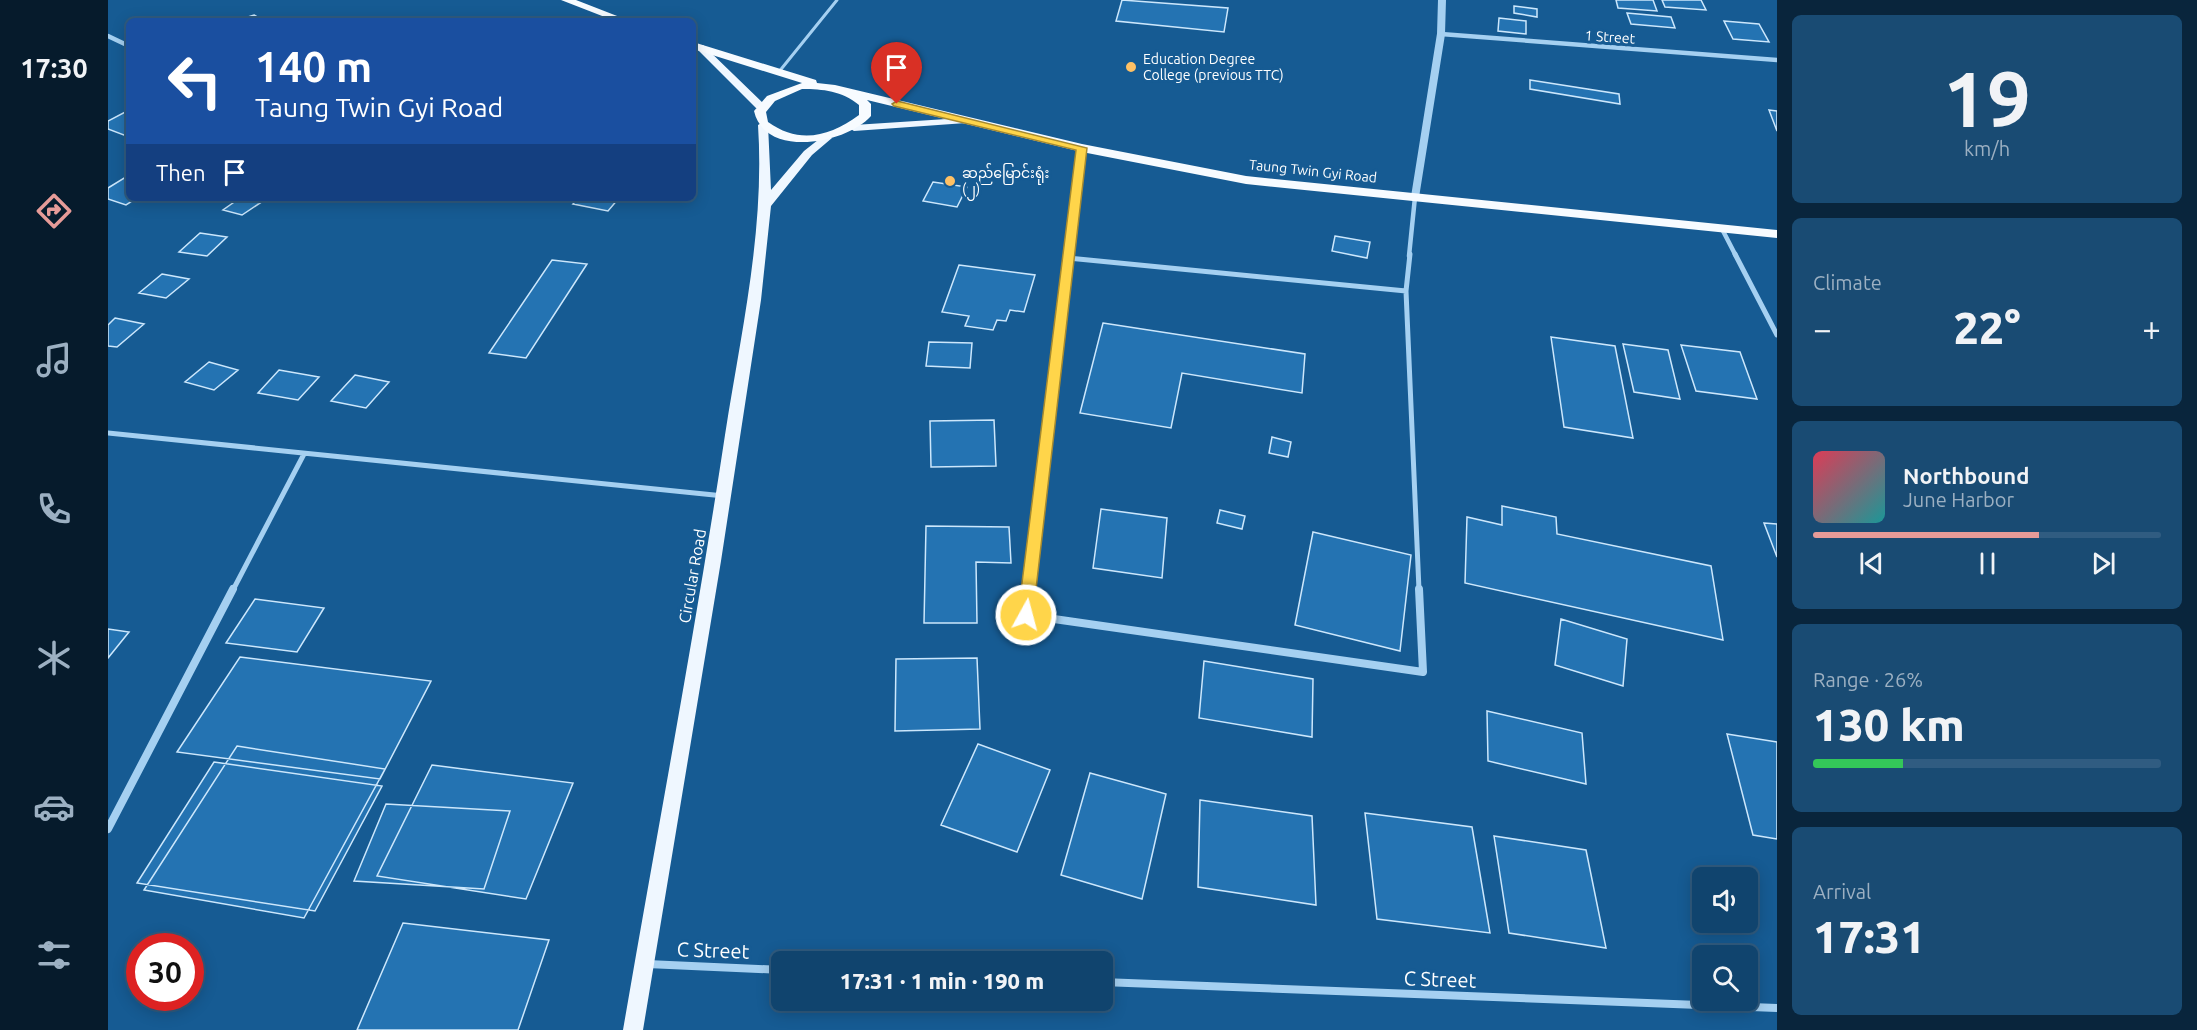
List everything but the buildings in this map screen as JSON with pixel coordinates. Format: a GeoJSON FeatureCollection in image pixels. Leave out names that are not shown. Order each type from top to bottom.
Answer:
{"type":"FeatureCollection","features":[{"type":"Feature","properties":{"kind":"highway"},"geometry":{"type":"LineString","coordinates":[[566,0],[617,18]]}},
{"type":"Feature","properties":{"kind":"highway","name":"Taung Twin Gyi Road"},"geometry":{"type":"LineString","coordinates":[[697,46],[778,74],[962,121],[1082,148],[1246,180],[1777,234]]}},
{"type":"Feature","properties":{"kind":"highway"},"geometry":{"type":"LineString","coordinates":[[828,86],[792,88],[776,93],[760,106],[758,116],[763,125],[778,135],[801,140],[827,138],[855,128],[865,116],[865,104],[854,93]]}},
{"type":"Feature","properties":{"kind":"main road"},"geometry":{"type":"LineString","coordinates":[[697,46],[760,106]]}},
{"type":"Feature","properties":{"kind":"main road"},"geometry":{"type":"LineString","coordinates":[[855,128],[962,121]]}},
{"type":"Feature","properties":{"kind":"main road","name":"Circular Road"},"geometry":{"type":"LineString","coordinates":[[633,1030],[724,496],[766,204],[766,153],[763,125]]}},
{"type":"Feature","properties":{"kind":"main road"},"geometry":{"type":"LineString","coordinates":[[766,204],[808,153],[827,138]]}},
{"type":"Feature","properties":{"kind":"street"},"geometry":{"type":"LineString","coordinates":[[1082,148],[1026,615],[1423,672],[1406,291],[1415,197],[1441,34],[1442,0]]}},
{"type":"Feature","properties":{"kind":"street","name":"1 Street"},"geometry":{"type":"LineString","coordinates":[[1441,34],[1777,60]]}},
{"type":"Feature","properties":{"kind":"street"},"geometry":{"type":"LineString","coordinates":[[108,36],[126,45]]}},
{"type":"Feature","properties":{"kind":"street"},"geometry":{"type":"LineString","coordinates":[[1722,229],[1777,335]]}},
{"type":"Feature","properties":{"kind":"street"},"geometry":{"type":"LineString","coordinates":[[1068,258],[1406,291]]}},
{"type":"Feature","properties":{"kind":"street"},"geometry":{"type":"LineString","coordinates":[[108,434],[724,496]]}},
{"type":"Feature","properties":{"kind":"street"},"geometry":{"type":"LineString","coordinates":[[108,829],[304,454]]}},
{"type":"Feature","properties":{"kind":"street","name":"C Street"},"geometry":{"type":"LineString","coordinates":[[644,964],[771,970]]}},
{"type":"Feature","properties":{"kind":"street","name":"C Street"},"geometry":{"type":"LineString","coordinates":[[1113,982],[1777,1008]]}},
{"type":"Feature","properties":{"kind":"lane"},"geometry":{"type":"LineString","coordinates":[[778,74],[837,0]]}},
{"type":"Feature","properties":{"kind":"place","name":"Education Degree College (previous TTC)"},"geometry":{"type":"Point","coordinates":[1131,67]}},
{"type":"Feature","properties":{"kind":"place","name":"ဆည်မြောင်းရုံး (၂)"},"geometry":{"type":"Point","coordinates":[950,181]}},
{"type":"Feature","properties":{"kind":"route"},"geometry":{"type":"LineString","coordinates":[[897,104],[1082,148],[1026,615]]}}]}
